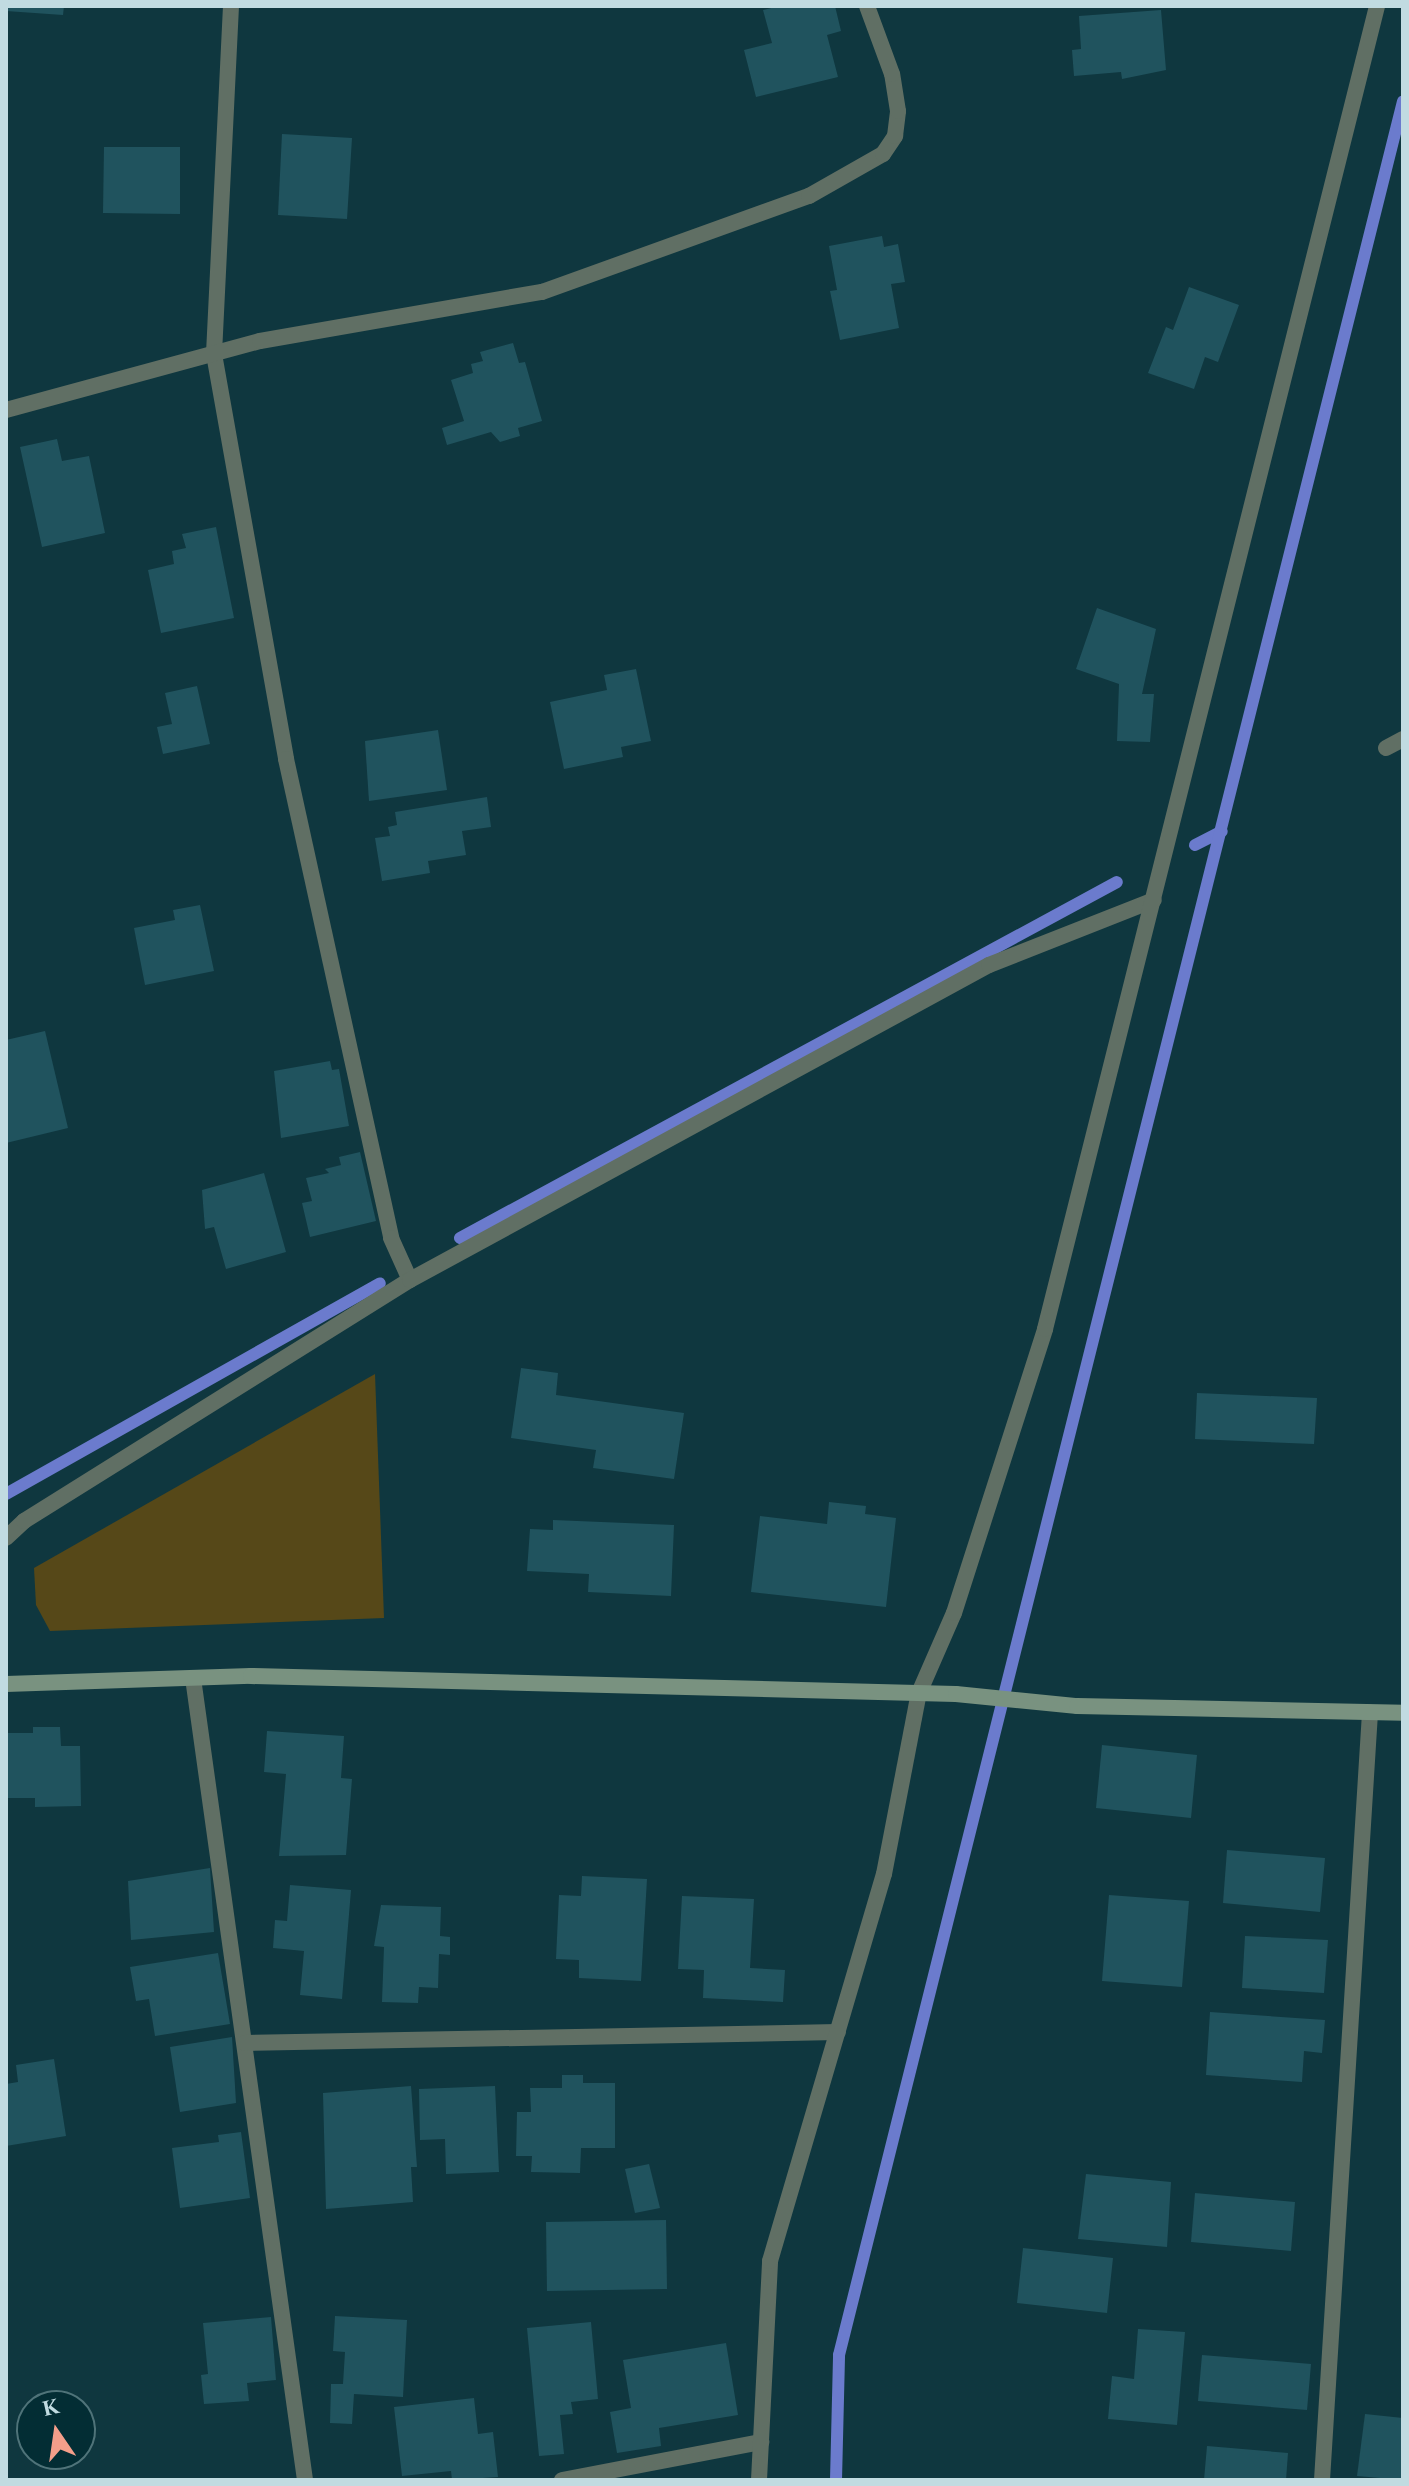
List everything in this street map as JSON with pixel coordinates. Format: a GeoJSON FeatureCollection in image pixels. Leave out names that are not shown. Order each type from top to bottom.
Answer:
{"type":"FeatureCollection","features":[{"type":"Feature","properties":{"kind":"street"},"geometry":{"type":"LineString","coordinates":[[231,6],[214,354],[286,759],[391,1238],[410,1280]]}},
{"type":"Feature","properties":{"kind":"street"},"geometry":{"type":"LineString","coordinates":[[6,410],[260,341],[542,292],[809,196],[883,154],[895,136],[898,111],[892,74],[867,6]]}},
{"type":"Feature","properties":{"kind":"street"},"geometry":{"type":"LineString","coordinates":[[759,2480],[770,2261],[884,1874],[919,1693],[954,1613],[1045,1329],[1377,6]]}},
{"type":"Feature","properties":{"kind":"street"},"geometry":{"type":"LineString","coordinates":[[1386,748],[1403,739]]}},
{"type":"Feature","properties":{"kind":"street"},"geometry":{"type":"LineString","coordinates":[[6,1538],[410,1280],[989,965],[1154,900]]}},
{"type":"Feature","properties":{"kind":"street"},"geometry":{"type":"LineString","coordinates":[[193,1678],[305,2480]]}},
{"type":"Feature","properties":{"kind":"street"},"geometry":{"type":"LineString","coordinates":[[6,1684],[193,1678],[919,1693],[1077,1706],[1403,1713]]}},
{"type":"Feature","properties":{"kind":"street"},"geometry":{"type":"LineString","coordinates":[[1322,2480],[1370,1713]]}},
{"type":"Feature","properties":{"kind":"street"},"geometry":{"type":"LineString","coordinates":[[245,2043],[838,2032]]}},
{"type":"Feature","properties":{"kind":"street"},"geometry":{"type":"LineString","coordinates":[[562,2480],[761,2442]]}},
{"type":"Feature","properties":{"kind":"shaded area"},"geometry":{"type":"Polygon","coordinates":[[[375,1374],[384,1618],[50,1631],[36,1605],[34,1568],[375,1374]]]}},
{"type":"Feature","properties":{"kind":"building"},"geometry":{"type":"Polygon","coordinates":[[[6,6],[64,6],[63,15],[6,11],[6,6]]]}},
{"type":"Feature","properties":{"kind":"building"},"geometry":{"type":"Polygon","coordinates":[[[780,6],[835,6],[841,31],[827,35],[838,77],[756,97],[744,50],[772,43],[763,10],[780,6]]]}},
{"type":"Feature","properties":{"kind":"building"},"geometry":{"type":"Polygon","coordinates":[[[1161,10],[1166,70],[1122,79],[1121,72],[1074,76],[1072,50],[1081,49],[1079,16],[1161,10]]]}},
{"type":"Feature","properties":{"kind":"building"},"geometry":{"type":"Polygon","coordinates":[[[282,134],[352,138],[347,219],[278,215],[282,134]]]}},
{"type":"Feature","properties":{"kind":"building"},"geometry":{"type":"Polygon","coordinates":[[[104,147],[180,147],[180,214],[103,213],[104,147]]]}},
{"type":"Feature","properties":{"kind":"building"},"geometry":{"type":"Polygon","coordinates":[[[882,236],[884,247],[898,244],[905,282],[891,284],[899,328],[840,340],[830,291],[837,290],[829,246],[882,236]]]}},
{"type":"Feature","properties":{"kind":"building"},"geometry":{"type":"Polygon","coordinates":[[[1189,287],[1239,305],[1218,362],[1205,357],[1194,389],[1148,373],[1166,327],[1173,330],[1189,287]]]}},
{"type":"Feature","properties":{"kind":"building"},"geometry":{"type":"Polygon","coordinates":[[[513,343],[519,363],[525,362],[542,421],[518,428],[520,436],[500,442],[491,432],[447,445],[442,428],[464,421],[451,380],[473,373],[471,364],[483,361],[480,352],[513,343]]]}},
{"type":"Feature","properties":{"kind":"building"},"geometry":{"type":"Polygon","coordinates":[[[57,439],[62,461],[89,456],[105,533],[42,547],[20,447],[57,439]]]}},
{"type":"Feature","properties":{"kind":"building"},"geometry":{"type":"Polygon","coordinates":[[[216,527],[234,618],[161,633],[148,570],[174,564],[172,551],[186,548],[182,534],[216,527]]]}},
{"type":"Feature","properties":{"kind":"building"},"geometry":{"type":"Polygon","coordinates":[[[1097,608],[1156,629],[1142,694],[1154,694],[1150,742],[1117,741],[1119,684],[1076,669],[1097,608]]]}},
{"type":"Feature","properties":{"kind":"building"},"geometry":{"type":"Polygon","coordinates":[[[636,669],[651,741],[621,747],[623,757],[564,769],[550,702],[607,690],[604,675],[636,669]]]}},
{"type":"Feature","properties":{"kind":"building"},"geometry":{"type":"Polygon","coordinates":[[[197,686],[210,744],[163,754],[157,727],[172,724],[165,693],[197,686]]]}},
{"type":"Feature","properties":{"kind":"building"},"geometry":{"type":"Polygon","coordinates":[[[438,730],[447,790],[369,801],[365,741],[438,730]]]}},
{"type":"Feature","properties":{"kind":"building"},"geometry":{"type":"Polygon","coordinates":[[[487,797],[491,827],[462,831],[466,855],[428,861],[430,873],[382,881],[375,838],[390,836],[388,827],[397,825],[395,812],[487,797]]]}},
{"type":"Feature","properties":{"kind":"building"},"geometry":{"type":"Polygon","coordinates":[[[200,905],[214,971],[145,985],[134,928],[175,920],[173,910],[200,905]]]}},
{"type":"Feature","properties":{"kind":"building"},"geometry":{"type":"Polygon","coordinates":[[[45,1031],[68,1128],[6,1143],[6,1040],[45,1031]]]}},
{"type":"Feature","properties":{"kind":"building"},"geometry":{"type":"Polygon","coordinates":[[[330,1061],[332,1070],[339,1069],[349,1126],[281,1138],[274,1071],[330,1061]]]}},
{"type":"Feature","properties":{"kind":"building"},"geometry":{"type":"Polygon","coordinates":[[[360,1152],[376,1221],[310,1237],[302,1203],[312,1201],[306,1178],[329,1173],[325,1169],[341,1165],[339,1157],[360,1152]]]}},
{"type":"Feature","properties":{"kind":"building"},"geometry":{"type":"Polygon","coordinates":[[[264,1173],[286,1252],[226,1269],[214,1227],[205,1229],[202,1190],[264,1173]]]}},
{"type":"Feature","properties":{"kind":"building"},"geometry":{"type":"Polygon","coordinates":[[[521,1368],[558,1373],[556,1395],[684,1413],[674,1479],[593,1468],[596,1450],[511,1438],[521,1368]]]}},
{"type":"Feature","properties":{"kind":"building"},"geometry":{"type":"Polygon","coordinates":[[[1197,1393],[1317,1398],[1314,1444],[1195,1439],[1197,1393]]]}},
{"type":"Feature","properties":{"kind":"building"},"geometry":{"type":"Polygon","coordinates":[[[829,1502],[866,1506],[865,1514],[896,1518],[886,1607],[751,1592],[760,1516],[827,1524],[829,1502]]]}},
{"type":"Feature","properties":{"kind":"building"},"geometry":{"type":"Polygon","coordinates":[[[553,1520],[674,1525],[671,1596],[588,1592],[589,1574],[527,1571],[530,1529],[553,1530],[553,1520]]]}},
{"type":"Feature","properties":{"kind":"building"},"geometry":{"type":"Polygon","coordinates":[[[33,1727],[60,1727],[61,1746],[80,1746],[81,1806],[35,1807],[35,1798],[6,1798],[6,1733],[33,1733],[33,1727]]]}},
{"type":"Feature","properties":{"kind":"building"},"geometry":{"type":"Polygon","coordinates":[[[267,1731],[344,1736],[341,1778],[352,1779],[346,1855],[279,1856],[286,1774],[264,1772],[267,1731]]]}},
{"type":"Feature","properties":{"kind":"building"},"geometry":{"type":"Polygon","coordinates":[[[1102,1745],[1197,1755],[1191,1818],[1096,1808],[1102,1745]]]}},
{"type":"Feature","properties":{"kind":"building"},"geometry":{"type":"Polygon","coordinates":[[[1227,1850],[1325,1858],[1320,1912],[1223,1903],[1227,1850]]]}},
{"type":"Feature","properties":{"kind":"building"},"geometry":{"type":"Polygon","coordinates":[[[210,1868],[214,1932],[131,1940],[128,1881],[210,1868]]]}},
{"type":"Feature","properties":{"kind":"building"},"geometry":{"type":"Polygon","coordinates":[[[582,1876],[647,1879],[641,1981],[579,1978],[579,1960],[556,1959],[559,1895],[581,1896],[582,1876]]]}},
{"type":"Feature","properties":{"kind":"building"},"geometry":{"type":"Polygon","coordinates":[[[290,1885],[351,1890],[342,1999],[300,1995],[304,1951],[273,1948],[275,1920],[287,1921],[290,1885]]]}},
{"type":"Feature","properties":{"kind":"building"},"geometry":{"type":"Polygon","coordinates":[[[1109,1895],[1189,1901],[1182,1987],[1102,1981],[1109,1895]]]}},
{"type":"Feature","properties":{"kind":"building"},"geometry":{"type":"Polygon","coordinates":[[[682,1896],[754,1899],[750,1968],[785,1970],[783,2002],[703,1998],[704,1970],[678,1969],[682,1896]]]}},
{"type":"Feature","properties":{"kind":"building"},"geometry":{"type":"Polygon","coordinates":[[[381,1905],[441,1907],[440,1936],[450,1937],[450,1955],[439,1954],[438,1988],[419,1987],[418,2003],[382,2002],[384,1947],[374,1946],[381,1905]]]}},
{"type":"Feature","properties":{"kind":"building"},"geometry":{"type":"Polygon","coordinates":[[[1245,1936],[1328,1940],[1324,1993],[1242,1988],[1245,1936]]]}},
{"type":"Feature","properties":{"kind":"building"},"geometry":{"type":"Polygon","coordinates":[[[218,1953],[230,2024],[155,2036],[149,1999],[136,2001],[130,1967],[218,1953]]]}},
{"type":"Feature","properties":{"kind":"building"},"geometry":{"type":"Polygon","coordinates":[[[1210,2012],[1325,2020],[1322,2053],[1304,2051],[1302,2082],[1206,2075],[1210,2012]]]}},
{"type":"Feature","properties":{"kind":"building"},"geometry":{"type":"Polygon","coordinates":[[[232,2037],[236,2103],[180,2112],[170,2047],[232,2037]]]}},
{"type":"Feature","properties":{"kind":"building"},"geometry":{"type":"Polygon","coordinates":[[[54,2059],[66,2136],[6,2146],[6,2084],[18,2082],[16,2065],[54,2059]]]}},
{"type":"Feature","properties":{"kind":"building"},"geometry":{"type":"Polygon","coordinates":[[[562,2075],[583,2075],[583,2083],[615,2083],[615,2148],[581,2148],[580,2173],[531,2172],[532,2156],[516,2156],[517,2112],[531,2112],[530,2088],[562,2088],[562,2075]]]}},
{"type":"Feature","properties":{"kind":"building"},"geometry":{"type":"Polygon","coordinates":[[[411,2086],[417,2167],[411,2167],[413,2202],[326,2209],[323,2093],[411,2086]]]}},
{"type":"Feature","properties":{"kind":"building"},"geometry":{"type":"Polygon","coordinates":[[[495,2086],[499,2172],[446,2174],[445,2139],[420,2140],[419,2089],[495,2086]]]}},
{"type":"Feature","properties":{"kind":"building"},"geometry":{"type":"Polygon","coordinates":[[[241,2132],[250,2198],[180,2208],[172,2148],[219,2142],[218,2135],[241,2132]]]}},
{"type":"Feature","properties":{"kind":"building"},"geometry":{"type":"Polygon","coordinates":[[[649,2164],[660,2208],[635,2213],[625,2169],[649,2164]]]}},
{"type":"Feature","properties":{"kind":"building"},"geometry":{"type":"Polygon","coordinates":[[[1086,2174],[1171,2182],[1167,2247],[1078,2239],[1086,2174]]]}},
{"type":"Feature","properties":{"kind":"building"},"geometry":{"type":"Polygon","coordinates":[[[1195,2193],[1295,2202],[1291,2251],[1191,2242],[1195,2193]]]}},
{"type":"Feature","properties":{"kind":"building"},"geometry":{"type":"Polygon","coordinates":[[[666,2220],[667,2289],[547,2291],[546,2222],[666,2220]]]}},
{"type":"Feature","properties":{"kind":"building"},"geometry":{"type":"Polygon","coordinates":[[[1023,2248],[1113,2258],[1107,2313],[1017,2303],[1023,2248]]]}},
{"type":"Feature","properties":{"kind":"building"},"geometry":{"type":"Polygon","coordinates":[[[335,2316],[407,2320],[403,2397],[354,2394],[352,2424],[330,2423],[331,2384],[343,2384],[345,2352],[333,2351],[335,2316]]]}},
{"type":"Feature","properties":{"kind":"building"},"geometry":{"type":"Polygon","coordinates":[[[271,2317],[276,2380],[247,2383],[249,2401],[204,2404],[201,2375],[208,2374],[203,2323],[271,2317]]]}},
{"type":"Feature","properties":{"kind":"building"},"geometry":{"type":"Polygon","coordinates":[[[591,2322],[598,2399],[571,2402],[573,2414],[560,2415],[564,2454],[539,2456],[527,2328],[591,2322]]]}},
{"type":"Feature","properties":{"kind":"building"},"geometry":{"type":"Polygon","coordinates":[[[1138,2329],[1185,2332],[1177,2425],[1108,2419],[1112,2376],[1134,2379],[1138,2329]]]}},
{"type":"Feature","properties":{"kind":"building"},"geometry":{"type":"Polygon","coordinates":[[[726,2343],[738,2415],[659,2428],[661,2446],[617,2453],[610,2412],[631,2408],[623,2360],[726,2343]]]}},
{"type":"Feature","properties":{"kind":"building"},"geometry":{"type":"Polygon","coordinates":[[[1202,2355],[1311,2364],[1307,2410],[1198,2401],[1202,2355]]]}},
{"type":"Feature","properties":{"kind":"building"},"geometry":{"type":"Polygon","coordinates":[[[474,2398],[478,2434],[493,2432],[498,2477],[452,2480],[451,2471],[402,2476],[394,2407],[474,2398]]]}},
{"type":"Feature","properties":{"kind":"building"},"geometry":{"type":"Polygon","coordinates":[[[1365,2414],[1403,2418],[1403,2480],[1357,2476],[1365,2414]]]}},
{"type":"Feature","properties":{"kind":"building"},"geometry":{"type":"Polygon","coordinates":[[[1207,2446],[1288,2453],[1286,2480],[1204,2480],[1207,2446]]]}},
{"type":"Feature","properties":{"kind":"waterway"},"geometry":{"type":"LineString","coordinates":[[836,2480],[839,2355],[1403,102]]}},
{"type":"Feature","properties":{"kind":"waterway"},"geometry":{"type":"LineString","coordinates":[[1195,845],[1222,831]]}},
{"type":"Feature","properties":{"kind":"waterway"},"geometry":{"type":"LineString","coordinates":[[460,1238],[1117,882]]}},
{"type":"Feature","properties":{"kind":"waterway"},"geometry":{"type":"LineString","coordinates":[[6,1494],[380,1283]]}}]}
